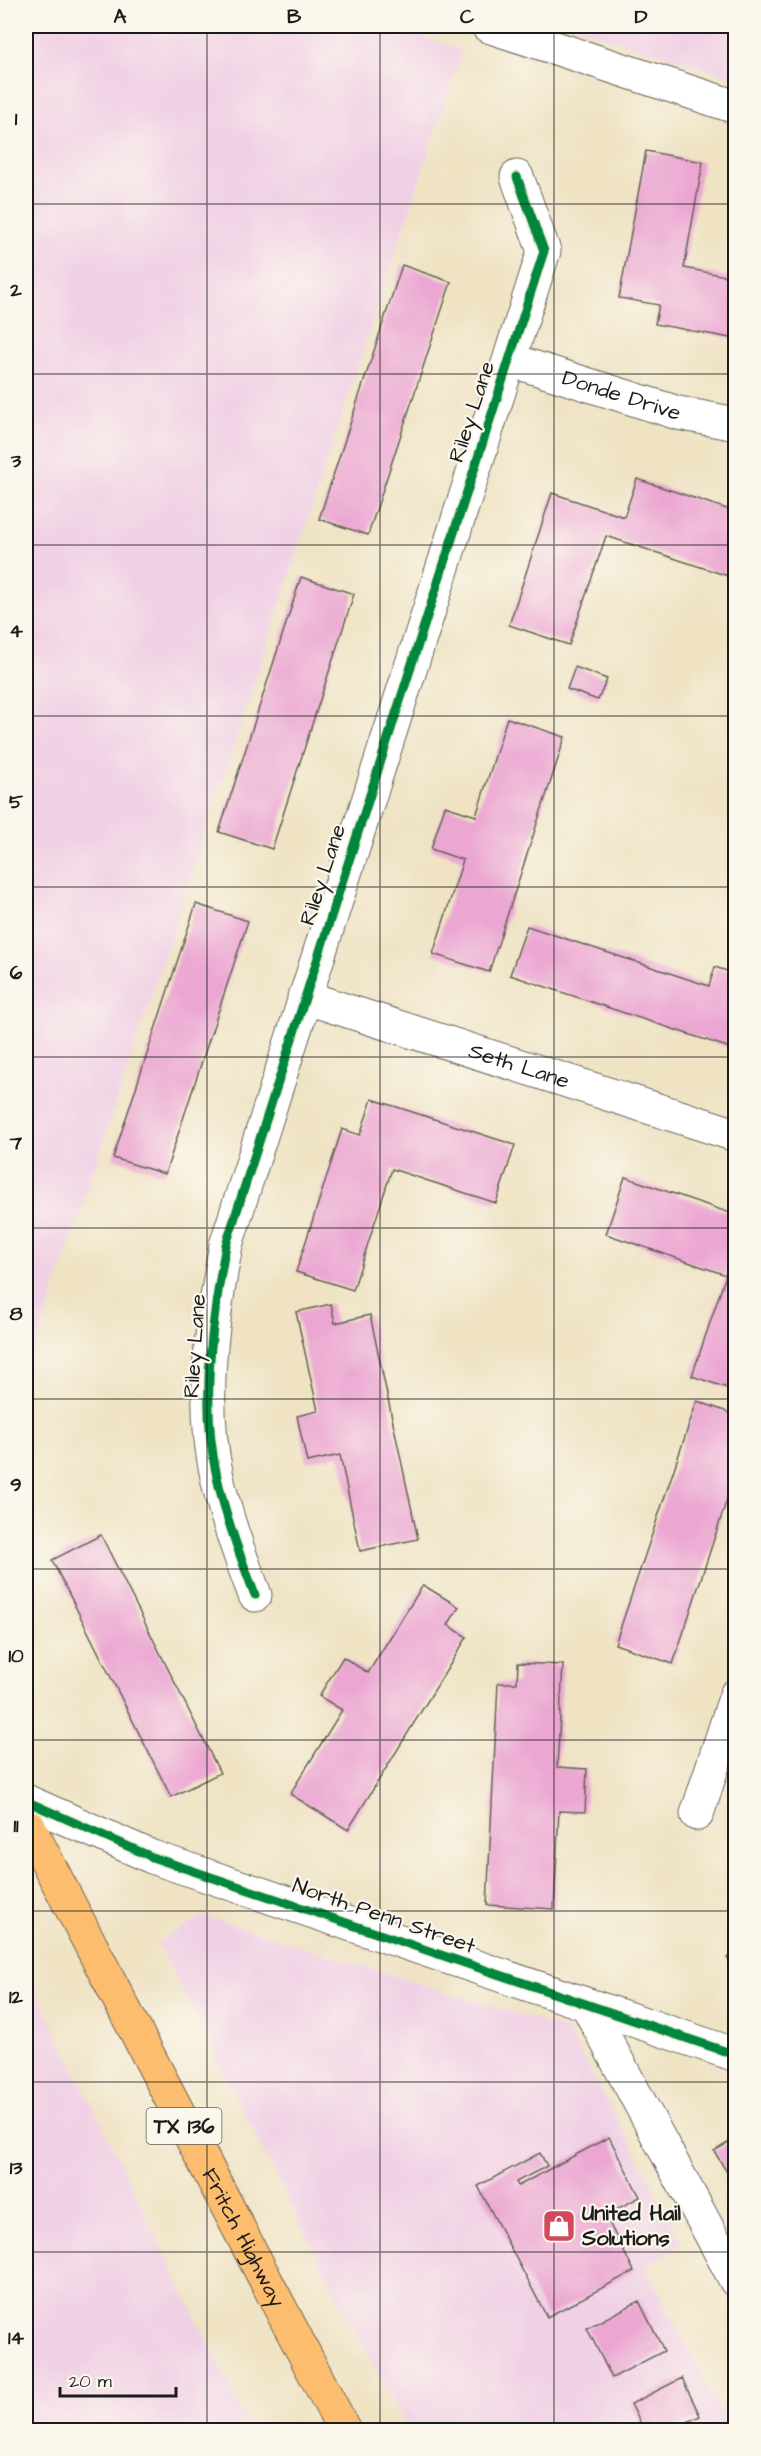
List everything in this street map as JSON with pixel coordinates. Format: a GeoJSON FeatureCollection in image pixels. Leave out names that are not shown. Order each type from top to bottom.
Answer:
{"type":"FeatureCollection","features":[{"type":"Feature","properties":{"kind":"main road","name":"Fritch Highway"},"geometry":{"type":"LineString","coordinates":[[26,1821],[344,2430]]}},
{"type":"Feature","properties":{"kind":"street"},"geometry":{"type":"LineString","coordinates":[[488,26],[735,107]]}},
{"type":"Feature","properties":{"kind":"street","name":"Riley Lane"},"geometry":{"type":"LineString","coordinates":[[255,1595],[232,1535],[216,1475],[210,1419],[210,1353],[226,1245],[544,251],[517,177]]}},
{"type":"Feature","properties":{"kind":"street","name":"Donde Drive"},"geometry":{"type":"LineString","coordinates":[[510,360],[678,413],[735,424]]}},
{"type":"Feature","properties":{"kind":"street","name":"Seth Lane"},"geometry":{"type":"LineString","coordinates":[[304,997],[735,1135]]}},
{"type":"Feature","properties":{"kind":"street"},"geometry":{"type":"LineString","coordinates":[[697,1814],[735,1695]]}},
{"type":"Feature","properties":{"kind":"street","name":"North Penn Street"},"geometry":{"type":"LineString","coordinates":[[26,1801],[152,1857],[735,2055]]}},
{"type":"Feature","properties":{"kind":"street"},"geometry":{"type":"LineString","coordinates":[[587,2005],[735,2281]]}},
{"type":"Feature","properties":{"kind":"shaded area"},"geometry":{"type":"Polygon","coordinates":[[[26,26],[388,26],[462,50],[26,1377],[26,26]]]}},
{"type":"Feature","properties":{"kind":"shaded area"},"geometry":{"type":"Polygon","coordinates":[[[571,26],[735,26],[735,78],[571,26]]]}},
{"type":"Feature","properties":{"kind":"shaded area"},"geometry":{"type":"Polygon","coordinates":[[[205,1916],[567,2030],[637,2154],[682,2244],[645,2265],[730,2430],[409,2430],[342,2306],[157,1942],[205,1916]]]}},
{"type":"Feature","properties":{"kind":"shaded area"},"geometry":{"type":"Polygon","coordinates":[[[26,1969],[251,2430],[26,2430],[26,1969]]]}},
{"type":"Feature","properties":{"kind":"building"},"geometry":{"type":"Polygon","coordinates":[[[646,151],[703,162],[684,268],[736,278],[736,339],[655,324],[659,305],[619,298],[646,151]]]}},
{"type":"Feature","properties":{"kind":"building"},"geometry":{"type":"Polygon","coordinates":[[[402,265],[451,282],[368,535],[319,519],[402,265]]]}},
{"type":"Feature","properties":{"kind":"building"},"geometry":{"type":"Polygon","coordinates":[[[637,479],[736,512],[734,578],[606,536],[569,645],[509,625],[552,493],[624,517],[637,479]]]}},
{"type":"Feature","properties":{"kind":"building"},"geometry":{"type":"Polygon","coordinates":[[[301,577],[354,594],[272,849],[219,832],[301,577]]]}},
{"type":"Feature","properties":{"kind":"building"},"geometry":{"type":"Polygon","coordinates":[[[575,667],[607,679],[598,700],[567,689],[575,667]]]}},
{"type":"Feature","properties":{"kind":"building"},"geometry":{"type":"Polygon","coordinates":[[[507,718],[565,737],[489,972],[433,954],[463,860],[431,849],[445,806],[476,816],[507,718]]]}},
{"type":"Feature","properties":{"kind":"building"},"geometry":{"type":"Polygon","coordinates":[[[196,904],[248,921],[165,1174],[113,1158],[196,904]]]}},
{"type":"Feature","properties":{"kind":"building"},"geometry":{"type":"Polygon","coordinates":[[[527,926],[709,986],[715,967],[736,974],[736,1050],[510,975],[527,926]]]}},
{"type":"Feature","properties":{"kind":"building"},"geometry":{"type":"Polygon","coordinates":[[[372,1099],[515,1145],[496,1203],[392,1169],[353,1290],[296,1272],[342,1129],[360,1135],[372,1099]]]}},
{"type":"Feature","properties":{"kind":"building"},"geometry":{"type":"Polygon","coordinates":[[[625,1177],[736,1215],[736,1391],[692,1376],[726,1275],[606,1234],[625,1177]]]}},
{"type":"Feature","properties":{"kind":"building"},"geometry":{"type":"Polygon","coordinates":[[[331,1304],[335,1323],[370,1315],[418,1539],[360,1551],[340,1455],[307,1462],[297,1416],[318,1411],[296,1312],[331,1304]]]}},
{"type":"Feature","properties":{"kind":"building"},"geometry":{"type":"Polygon","coordinates":[[[697,1401],[736,1415],[736,1472],[673,1664],[615,1644],[697,1401]]]}},
{"type":"Feature","properties":{"kind":"building"},"geometry":{"type":"Polygon","coordinates":[[[101,1535],[220,1773],[171,1797],[52,1560],[101,1535]]]}},
{"type":"Feature","properties":{"kind":"building"},"geometry":{"type":"Polygon","coordinates":[[[423,1585],[459,1607],[448,1625],[467,1637],[348,1830],[290,1794],[342,1710],[319,1696],[343,1657],[368,1673],[423,1585]]]}},
{"type":"Feature","properties":{"kind":"building"},"geometry":{"type":"Polygon","coordinates":[[[518,1663],[563,1665],[557,1767],[587,1769],[585,1812],[559,1811],[554,1909],[487,1905],[498,1683],[517,1683],[518,1663]]]}},
{"type":"Feature","properties":{"kind":"building"},"geometry":{"type":"Polygon","coordinates":[[[736,1952],[736,1970],[727,1958],[736,1952]]]}},
{"type":"Feature","properties":{"kind":"building"},"geometry":{"type":"Polygon","coordinates":[[[609,2137],[640,2197],[605,2215],[634,2271],[547,2317],[478,2186],[540,2153],[547,2166],[516,2182],[518,2186],[609,2137]]]}},
{"type":"Feature","properties":{"kind":"building"},"geometry":{"type":"Polygon","coordinates":[[[736,2138],[736,2187],[714,2151],[736,2138]]]}},
{"type":"Feature","properties":{"kind":"building"},"geometry":{"type":"Polygon","coordinates":[[[639,2301],[664,2351],[612,2378],[587,2328],[639,2301]]]}},
{"type":"Feature","properties":{"kind":"building"},"geometry":{"type":"Polygon","coordinates":[[[682,2378],[700,2416],[671,2430],[644,2430],[631,2404],[682,2378]]]}},
{"type":"Feature","properties":{"kind":"cycle path"},"geometry":{"type":"LineString","coordinates":[[255,1595],[234,1537],[217,1477],[209,1419],[210,1361],[216,1302],[226,1245],[544,251],[517,177]]}},
{"type":"Feature","properties":{"kind":"cycle path"},"geometry":{"type":"LineString","coordinates":[[26,1801],[152,1857],[736,2055]]}},
{"type":"Feature","properties":{"kind":"place","name":"United Hail Solutions"},"geometry":{"type":"Point","coordinates":[559,2226]}}]}
